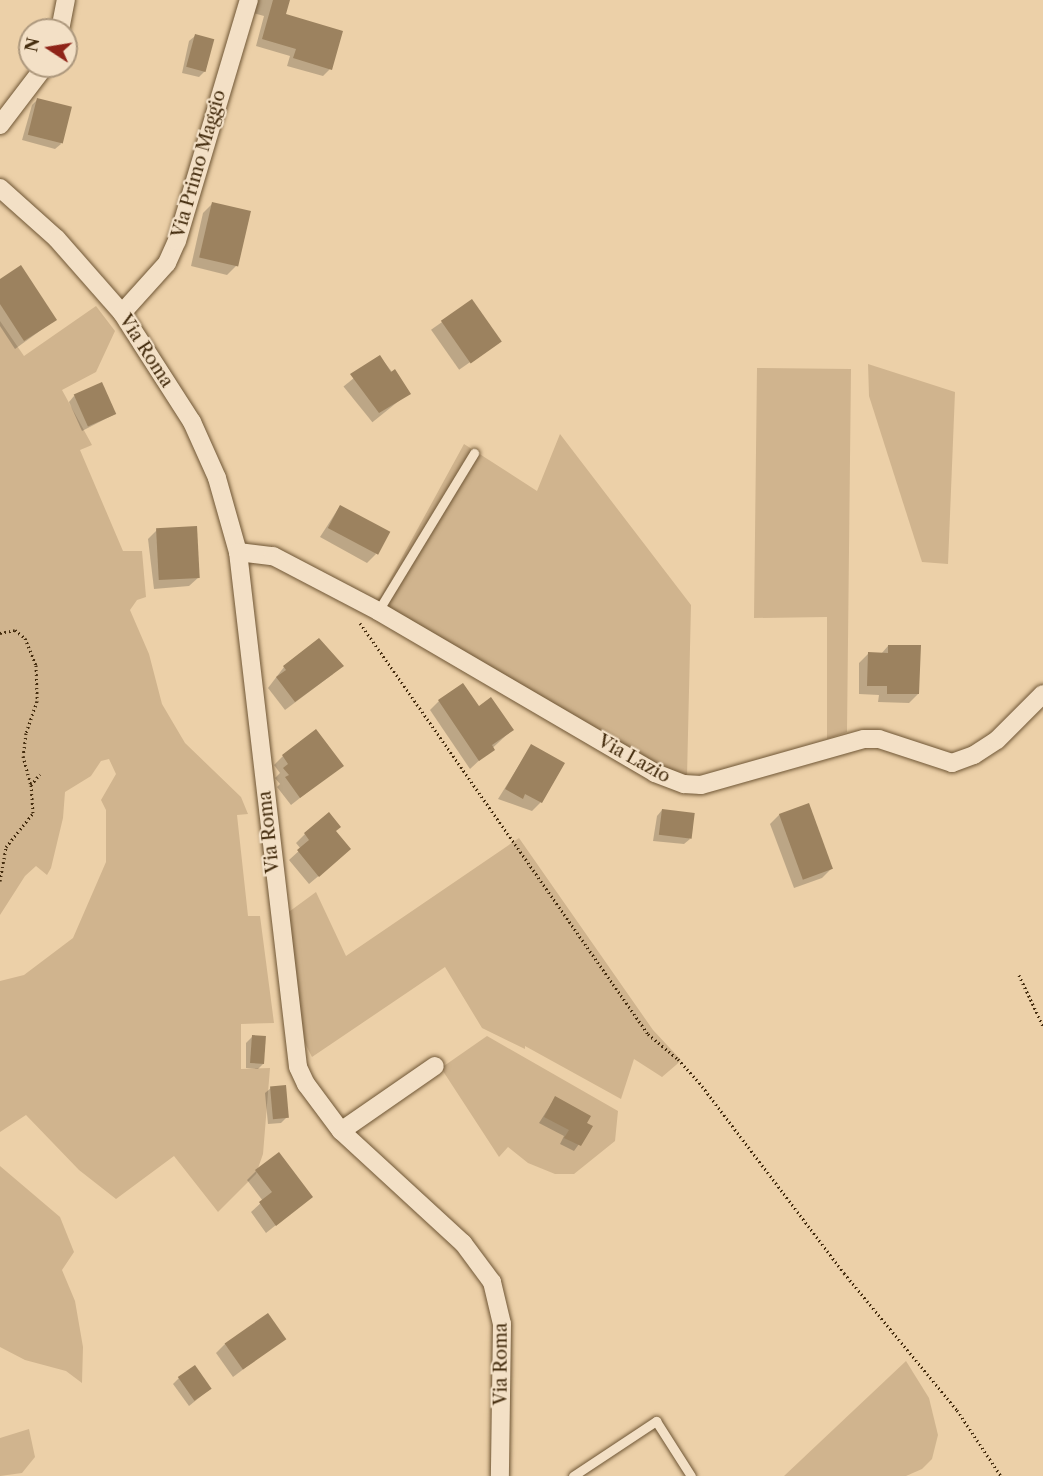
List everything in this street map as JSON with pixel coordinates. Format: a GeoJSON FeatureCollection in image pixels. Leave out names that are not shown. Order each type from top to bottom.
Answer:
{"type":"FeatureCollection","features":[{"type":"Feature","properties":{"kind":"street"},"geometry":{"type":"LineString","coordinates":[[62,18],[66,0]]}},
{"type":"Feature","properties":{"kind":"street","name":"Via Primo Maggio"},"geometry":{"type":"LineString","coordinates":[[122,312],[167,263],[177,241],[249,0]]}},
{"type":"Feature","properties":{"kind":"street"},"geometry":{"type":"LineString","coordinates":[[0,125],[36,78]]}},
{"type":"Feature","properties":{"kind":"street","name":"Via Roma"},"geometry":{"type":"LineString","coordinates":[[0,188],[57,239],[122,312],[196,431],[223,497],[238,552],[294,1051],[306,1084],[341,1131],[463,1243],[492,1282],[502,1324],[500,1476]]}},
{"type":"Feature","properties":{"kind":"street","name":"Via Lazio"},"geometry":{"type":"LineString","coordinates":[[238,552],[273,556],[378,611],[661,776],[684,784],[701,785],[864,739],[879,739],[952,763],[974,755],[997,740],[1043,694]]}},
{"type":"Feature","properties":{"kind":"street"},"geometry":{"type":"LineString","coordinates":[[341,1131],[435,1066]]}},
{"type":"Feature","properties":{"kind":"lane"},"geometry":{"type":"LineString","coordinates":[[378,611],[474,453]]}},
{"type":"Feature","properties":{"kind":"lane"},"geometry":{"type":"LineString","coordinates":[[573,1476],[656,1421],[692,1476]]}},
{"type":"Feature","properties":{"kind":"path"},"geometry":{"type":"LineString","coordinates":[[356,616],[648,1034],[702,1086],[844,1273],[957,1410],[1001,1476]]}},
{"type":"Feature","properties":{"kind":"path"},"geometry":{"type":"LineString","coordinates":[[0,633],[15,630],[25,638],[36,665],[37,701],[23,756],[31,785],[33,813],[6,846],[0,881]]}},
{"type":"Feature","properties":{"kind":"path"},"geometry":{"type":"LineString","coordinates":[[31,785],[40,774]]}},
{"type":"Feature","properties":{"kind":"path"},"geometry":{"type":"LineString","coordinates":[[1019,975],[1043,1026]]}},
{"type":"Feature","properties":{"kind":"shaded area"},"geometry":{"type":"Polygon","coordinates":[[[96,306],[115,331],[96,372],[62,390],[92,445],[80,450],[123,551],[142,551],[146,597],[137,600],[130,610],[149,654],[162,704],[185,743],[241,797],[248,814],[237,815],[248,916],[260,916],[274,1023],[241,1024],[241,1069],[270,1068],[263,1154],[256,1174],[218,1212],[174,1156],[116,1199],[79,1170],[26,1115],[0,1132],[0,981],[24,975],[73,938],[106,862],[106,810],[101,800],[116,774],[109,759],[101,761],[91,776],[65,792],[63,818],[51,868],[47,875],[36,866],[25,876],[0,915],[0,321],[24,356],[96,306]]]}},
{"type":"Feature","properties":{"kind":"shaded area"},"geometry":{"type":"Polygon","coordinates":[[[868,364],[955,392],[948,564],[922,562],[869,396],[868,364]]]}},
{"type":"Feature","properties":{"kind":"shaded area"},"geometry":{"type":"Polygon","coordinates":[[[757,368],[851,369],[847,732],[827,739],[827,617],[754,618],[757,368]]]}},
{"type":"Feature","properties":{"kind":"shaded area"},"geometry":{"type":"Polygon","coordinates":[[[560,434],[691,605],[687,777],[665,774],[376,605],[464,444],[537,491],[560,434]]]}},
{"type":"Feature","properties":{"kind":"shaded area"},"geometry":{"type":"Polygon","coordinates":[[[519,838],[653,1030],[681,1060],[662,1077],[634,1059],[621,1099],[525,1046],[525,1049],[482,1028],[445,967],[312,1057],[305,1043],[286,914],[316,892],[346,956],[519,838]]]}},
{"type":"Feature","properties":{"kind":"shaded area"},"geometry":{"type":"Polygon","coordinates":[[[487,1036],[618,1111],[615,1141],[574,1174],[555,1174],[528,1163],[508,1147],[499,1157],[441,1068],[487,1036]]]}},
{"type":"Feature","properties":{"kind":"shaded area"},"geometry":{"type":"Polygon","coordinates":[[[0,1166],[60,1217],[74,1252],[62,1270],[75,1301],[83,1347],[82,1383],[66,1371],[25,1360],[0,1347],[0,1166]]]}},
{"type":"Feature","properties":{"kind":"shaded area"},"geometry":{"type":"Polygon","coordinates":[[[906,1361],[929,1398],[938,1435],[932,1459],[922,1469],[906,1476],[784,1476],[906,1361]]]}},
{"type":"Feature","properties":{"kind":"shaded area"},"geometry":{"type":"Polygon","coordinates":[[[29,1429],[35,1457],[22,1473],[0,1476],[0,1438],[29,1429]]]}},
{"type":"Feature","properties":{"kind":"building"},"geometry":{"type":"Polygon","coordinates":[[[273,0],[290,0],[286,14],[343,31],[332,70],[293,58],[296,49],[262,39],[273,0]]]}},
{"type":"Feature","properties":{"kind":"building"},"geometry":{"type":"Polygon","coordinates":[[[195,34],[214,39],[206,72],[186,67],[195,34]]]}},
{"type":"Feature","properties":{"kind":"building"},"geometry":{"type":"Polygon","coordinates":[[[37,98],[72,107],[63,144],[28,135],[37,98]]]}},
{"type":"Feature","properties":{"kind":"building"},"geometry":{"type":"Polygon","coordinates":[[[212,202],[251,211],[238,267],[199,258],[212,202]]]}},
{"type":"Feature","properties":{"kind":"building"},"geometry":{"type":"Polygon","coordinates":[[[21,265],[57,320],[24,341],[0,304],[0,279],[21,265]]]}},
{"type":"Feature","properties":{"kind":"building"},"geometry":{"type":"Polygon","coordinates":[[[472,299],[502,342],[471,363],[441,321],[472,299]]]}},
{"type":"Feature","properties":{"kind":"building"},"geometry":{"type":"Polygon","coordinates":[[[380,355],[391,372],[395,369],[411,394],[379,413],[350,374],[380,355]]]}},
{"type":"Feature","properties":{"kind":"building"},"geometry":{"type":"Polygon","coordinates":[[[102,382],[116,414],[88,427],[74,395],[102,382]]]}},
{"type":"Feature","properties":{"kind":"building"},"geometry":{"type":"Polygon","coordinates":[[[340,505],[390,532],[378,555],[328,528],[340,505]]]}},
{"type":"Feature","properties":{"kind":"building"},"geometry":{"type":"Polygon","coordinates":[[[197,526],[200,578],[159,580],[156,528],[197,526]]]}},
{"type":"Feature","properties":{"kind":"building"},"geometry":{"type":"Polygon","coordinates":[[[319,638],[344,666],[295,702],[276,677],[286,670],[283,666],[319,638]]]}},
{"type":"Feature","properties":{"kind":"building"},"geometry":{"type":"Polygon","coordinates":[[[888,645],[921,645],[919,694],[887,694],[887,686],[867,686],[868,652],[888,653],[888,645]]]}},
{"type":"Feature","properties":{"kind":"building"},"geometry":{"type":"Polygon","coordinates":[[[463,683],[479,706],[491,697],[514,730],[492,745],[495,750],[479,761],[438,700],[463,683]]]}},
{"type":"Feature","properties":{"kind":"building"},"geometry":{"type":"Polygon","coordinates":[[[316,729],[344,766],[300,798],[285,777],[289,775],[283,768],[288,764],[282,755],[316,729]]]}},
{"type":"Feature","properties":{"kind":"building"},"geometry":{"type":"Polygon","coordinates":[[[531,744],[565,763],[542,803],[525,794],[523,799],[505,789],[531,744]]]}},
{"type":"Feature","properties":{"kind":"building"},"geometry":{"type":"Polygon","coordinates":[[[809,803],[833,869],[803,880],[779,814],[809,803]]]}},
{"type":"Feature","properties":{"kind":"building"},"geometry":{"type":"Polygon","coordinates":[[[662,809],[695,813],[692,839],[659,835],[662,809]]]}},
{"type":"Feature","properties":{"kind":"building"},"geometry":{"type":"Polygon","coordinates":[[[329,812],[341,827],[336,831],[351,849],[319,877],[297,850],[309,840],[304,833],[329,812]]]}},
{"type":"Feature","properties":{"kind":"building"},"geometry":{"type":"Polygon","coordinates":[[[252,1035],[266,1036],[264,1064],[250,1063],[252,1035]]]}},
{"type":"Feature","properties":{"kind":"building"},"geometry":{"type":"Polygon","coordinates":[[[286,1085],[289,1118],[273,1119],[270,1086],[286,1085]]]}},
{"type":"Feature","properties":{"kind":"building"},"geometry":{"type":"Polygon","coordinates":[[[555,1096],[591,1116],[587,1123],[593,1126],[581,1146],[564,1138],[569,1130],[544,1117],[555,1096]]]}},
{"type":"Feature","properties":{"kind":"building"},"geometry":{"type":"Polygon","coordinates":[[[279,1152],[313,1197],[276,1226],[259,1202],[272,1192],[255,1170],[279,1152]]]}},
{"type":"Feature","properties":{"kind":"building"},"geometry":{"type":"Polygon","coordinates":[[[268,1313],[286,1339],[243,1370],[225,1343],[268,1313]]]}},
{"type":"Feature","properties":{"kind":"building"},"geometry":{"type":"Polygon","coordinates":[[[195,1365],[212,1389],[194,1401],[178,1377],[195,1365]]]}}]}
